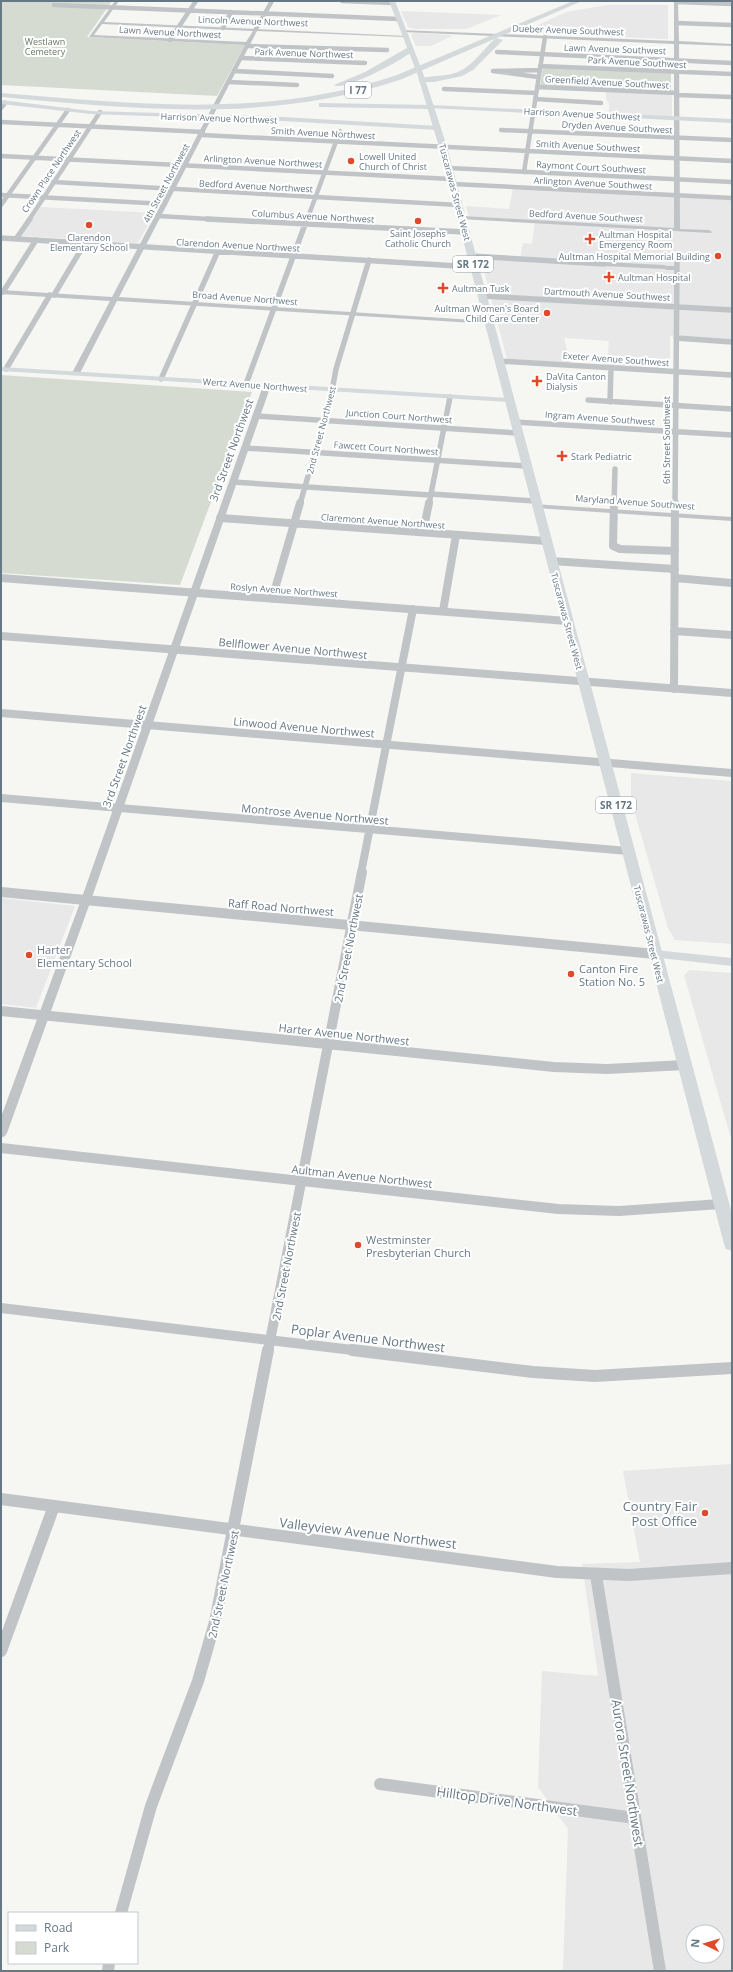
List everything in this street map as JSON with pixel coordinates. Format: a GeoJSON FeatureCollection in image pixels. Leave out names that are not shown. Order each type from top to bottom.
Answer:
{"type":"FeatureCollection","features":[{"type":"Feature","properties":{"kind":"highway","name":"I 77"},"geometry":{"type":"LineString","coordinates":[[1,90],[168,103],[247,102],[327,92],[380,78],[563,1]]}},
{"type":"Feature","properties":{"kind":"highway","name":"I 77"},"geometry":{"type":"LineString","coordinates":[[1,95],[121,105],[185,108],[242,107],[293,102],[344,94],[408,74],[579,1]]}},
{"type":"Feature","properties":{"kind":"highway"},"geometry":{"type":"LineString","coordinates":[[421,77],[447,78],[465,72],[488,48],[502,39],[579,1]]}},
{"type":"Feature","properties":{"kind":"highway"},"geometry":{"type":"LineString","coordinates":[[456,46],[497,26]]}},
{"type":"Feature","properties":{"kind":"highway"},"geometry":{"type":"LineString","coordinates":[[168,103],[249,100],[290,95],[327,88],[368,74],[410,50]]}},
{"type":"Feature","properties":{"kind":"highway"},"geometry":{"type":"LineString","coordinates":[[121,105],[136,108],[194,110],[332,105],[431,107]]}},
{"type":"Feature","properties":{"kind":"main road","name":"Tuscarawas Street West"},"geometry":{"type":"LineString","coordinates":[[392,2],[421,77],[438,128],[449,168],[514,422],[732,1244]]}},
{"type":"Feature","properties":{"kind":"main road","name":"Harrison Avenue Northwest"},"geometry":{"type":"LineString","coordinates":[[2,104],[100,112],[212,115],[438,128]]}},
{"type":"Feature","properties":{"kind":"main road","name":"Harrison Avenue Southwest"},"geometry":{"type":"LineString","coordinates":[[431,107],[732,121]]}},
{"type":"Feature","properties":{"kind":"main road","name":"Wertz Avenue Northwest"},"geometry":{"type":"LineString","coordinates":[[3,369],[509,400]]}},
{"type":"Feature","properties":{"kind":"main road"},"geometry":{"type":"LineString","coordinates":[[655,954],[732,962]]}},
{"type":"Feature","properties":{"kind":"street"},"geometry":{"type":"LineString","coordinates":[[82,6],[84,1]]}},
{"type":"Feature","properties":{"kind":"street"},"geometry":{"type":"LineString","coordinates":[[101,22],[117,1]]}},
{"type":"Feature","properties":{"kind":"street"},"geometry":{"type":"LineString","coordinates":[[170,40],[196,1]]}},
{"type":"Feature","properties":{"kind":"street","name":"4th Street Northwest"},"geometry":{"type":"LineString","coordinates":[[76,373],[272,1]]}},
{"type":"Feature","properties":{"kind":"street"},"geometry":{"type":"LineString","coordinates":[[342,1],[392,2]]}},
{"type":"Feature","properties":{"kind":"street"},"geometry":{"type":"LineString","coordinates":[[677,230],[678,118],[676,2],[732,4]]}},
{"type":"Feature","properties":{"kind":"street"},"geometry":{"type":"LineString","coordinates":[[54,5],[399,19]]}},
{"type":"Feature","properties":{"kind":"street"},"geometry":{"type":"LineString","coordinates":[[223,28],[231,12]]}},
{"type":"Feature","properties":{"kind":"street","name":"Lincoln Avenue Northwest"},"geometry":{"type":"LineString","coordinates":[[101,22],[223,28],[404,33]]}},
{"type":"Feature","properties":{"kind":"street","name":"Lawn Avenue Northwest"},"geometry":{"type":"LineString","coordinates":[[101,22],[90,38],[170,40],[366,52],[388,50]]}},
{"type":"Feature","properties":{"kind":"street"},"geometry":{"type":"LineString","coordinates":[[676,22],[732,25]]}},
{"type":"Feature","properties":{"kind":"street","name":"Dueber Avenue Southwest"},"geometry":{"type":"LineString","coordinates":[[404,33],[466,33],[732,45]]}},
{"type":"Feature","properties":{"kind":"street"},"geometry":{"type":"LineString","coordinates":[[524,172],[545,37]]}},
{"type":"Feature","properties":{"kind":"street","name":"Lawn Avenue Southwest"},"geometry":{"type":"LineString","coordinates":[[497,52],[732,63]]}},
{"type":"Feature","properties":{"kind":"street","name":"Park Avenue Northwest"},"geometry":{"type":"LineString","coordinates":[[241,58],[363,63],[364,58]]}},
{"type":"Feature","properties":{"kind":"street","name":"Park Avenue Southwest"},"geometry":{"type":"LineString","coordinates":[[538,77],[498,73],[493,71],[540,68],[732,74]]}},
{"type":"Feature","properties":{"kind":"street"},"geometry":{"type":"LineString","coordinates":[[234,71],[332,76]]}},
{"type":"Feature","properties":{"kind":"street"},"geometry":{"type":"LineString","coordinates":[[229,82],[297,85]]}},
{"type":"Feature","properties":{"kind":"street","name":"Greenfield Avenue Southwest"},"geometry":{"type":"LineString","coordinates":[[537,87],[732,97]]}},
{"type":"Feature","properties":{"kind":"street","name":"Greenfield Avenue Southwest"},"geometry":{"type":"LineString","coordinates":[[444,89],[536,93]]}},
{"type":"Feature","properties":{"kind":"street"},"geometry":{"type":"LineString","coordinates":[[535,99],[601,103]]}},
{"type":"Feature","properties":{"kind":"street"},"geometry":{"type":"LineString","coordinates":[[1,205],[68,110]]}},
{"type":"Feature","properties":{"kind":"street","name":"Crown Place Northwest"},"geometry":{"type":"LineString","coordinates":[[16,239],[100,112]]}},
{"type":"Feature","properties":{"kind":"street","name":"Smith Avenue Northwest"},"geometry":{"type":"LineString","coordinates":[[1,122],[443,147]]}},
{"type":"Feature","properties":{"kind":"street","name":"Dryden Avenue Southwest"},"geometry":{"type":"LineString","coordinates":[[500,130],[732,140]]}},
{"type":"Feature","properties":{"kind":"street","name":"3rd Street Northwest"},"geometry":{"type":"LineString","coordinates":[[246,384],[340,131]]}},
{"type":"Feature","properties":{"kind":"street","name":"Smith Avenue Southwest"},"geometry":{"type":"LineString","coordinates":[[443,147],[732,161]]}},
{"type":"Feature","properties":{"kind":"street","name":"Arlington Avenue Northwest"},"geometry":{"type":"LineString","coordinates":[[1,156],[325,172],[452,181]]}},
{"type":"Feature","properties":{"kind":"street","name":"Raymont Court Southwest"},"geometry":{"type":"LineString","coordinates":[[449,168],[732,182]]}},
{"type":"Feature","properties":{"kind":"street","name":"Arlington Avenue Southwest"},"geometry":{"type":"LineString","coordinates":[[452,181],[732,198]]}},
{"type":"Feature","properties":{"kind":"street","name":"Bedford Avenue Northwest"},"geometry":{"type":"LineString","coordinates":[[53,182],[458,205]]}},
{"type":"Feature","properties":{"kind":"street"},"geometry":{"type":"LineString","coordinates":[[1,195],[165,204]]}},
{"type":"Feature","properties":{"kind":"street","name":"Columbus Avenue Northwest"},"geometry":{"type":"LineString","coordinates":[[159,216],[465,232]]}},
{"type":"Feature","properties":{"kind":"street","name":"Bedford Avenue Southwest"},"geometry":{"type":"LineString","coordinates":[[462,218],[709,232]]}},
{"type":"Feature","properties":{"kind":"street","name":"Clarendon Avenue Northwest"},"geometry":{"type":"LineString","coordinates":[[1,238],[474,267]]}},
{"type":"Feature","properties":{"kind":"street"},"geometry":{"type":"LineString","coordinates":[[2,292],[36,240]]}},
{"type":"Feature","properties":{"kind":"street"},"geometry":{"type":"LineString","coordinates":[[3,369],[85,243]]}},
{"type":"Feature","properties":{"kind":"street"},"geometry":{"type":"LineString","coordinates":[[161,379],[218,251]]}},
{"type":"Feature","properties":{"kind":"street"},"geometry":{"type":"LineString","coordinates":[[471,256],[665,268],[677,263]]}},
{"type":"Feature","properties":{"kind":"street","name":"2nd Street Northwest"},"geometry":{"type":"LineString","coordinates":[[272,598],[324,420],[336,370],[369,260]]}},
{"type":"Feature","properties":{"kind":"street","name":"6th Street Southwest"},"geometry":{"type":"LineString","coordinates":[[674,689],[677,263]]}},
{"type":"Feature","properties":{"kind":"street","name":"Broad Avenue Northwest"},"geometry":{"type":"LineString","coordinates":[[2,292],[489,323]]}},
{"type":"Feature","properties":{"kind":"street","name":"Dartmouth Avenue Southwest"},"geometry":{"type":"LineString","coordinates":[[482,296],[732,310]]}},
{"type":"Feature","properties":{"kind":"street"},"geometry":{"type":"LineString","coordinates":[[676,338],[732,342]]}},
{"type":"Feature","properties":{"kind":"street","name":"Exeter Avenue Southwest"},"geometry":{"type":"LineString","coordinates":[[498,361],[732,375]]}},
{"type":"Feature","properties":{"kind":"street"},"geometry":{"type":"LineString","coordinates":[[610,402],[611,368]]}},
{"type":"Feature","properties":{"kind":"street","name":"3rd Street Northwest"},"geometry":{"type":"LineString","coordinates":[[1,1133],[86,900],[267,385]]}},
{"type":"Feature","properties":{"kind":"street"},"geometry":{"type":"LineString","coordinates":[[423,532],[450,397]]}},
{"type":"Feature","properties":{"kind":"street"},"geometry":{"type":"LineString","coordinates":[[588,400],[732,409]]}},
{"type":"Feature","properties":{"kind":"street","name":"Junction Court Northwest"},"geometry":{"type":"LineString","coordinates":[[256,416],[517,433]]}},
{"type":"Feature","properties":{"kind":"street","name":"Ingram Avenue Southwest"},"geometry":{"type":"LineString","coordinates":[[514,422],[732,436]]}},
{"type":"Feature","properties":{"kind":"street","name":"Fawcett Court Northwest"},"geometry":{"type":"LineString","coordinates":[[245,448],[526,466]]}},
{"type":"Feature","properties":{"kind":"street"},"geometry":{"type":"LineString","coordinates":[[616,469],[613,546],[620,549],[675,551]]}},
{"type":"Feature","properties":{"kind":"street"},"geometry":{"type":"LineString","coordinates":[[233,482],[430,494],[536,503]]}},
{"type":"Feature","properties":{"kind":"street","name":"Maryland Avenue Southwest"},"geometry":{"type":"LineString","coordinates":[[536,503],[614,511],[732,519]]}},
{"type":"Feature","properties":{"kind":"street","name":"Claremont Avenue Northwest"},"geometry":{"type":"LineString","coordinates":[[220,518],[546,541]]}},
{"type":"Feature","properties":{"kind":"street"},"geometry":{"type":"LineString","coordinates":[[443,611],[456,535]]}},
{"type":"Feature","properties":{"kind":"street"},"geometry":{"type":"LineString","coordinates":[[551,561],[675,569]]}},
{"type":"Feature","properties":{"kind":"street","name":"Roslyn Avenue Northwest"},"geometry":{"type":"LineString","coordinates":[[1,578],[567,621]]}},
{"type":"Feature","properties":{"kind":"street"},"geometry":{"type":"LineString","coordinates":[[674,578],[732,583]]}},
{"type":"Feature","properties":{"kind":"street","name":"2nd Street Northwest"},"geometry":{"type":"LineString","coordinates":[[121,1912],[151,1806],[208,1651],[235,1530],[414,609]]}},
{"type":"Feature","properties":{"kind":"street"},"geometry":{"type":"LineString","coordinates":[[674,631],[732,635]]}},
{"type":"Feature","properties":{"kind":"street","name":"Bellflower Avenue Northwest"},"geometry":{"type":"LineString","coordinates":[[1,636],[732,693]]}},
{"type":"Feature","properties":{"kind":"street","name":"Linwood Avenue Northwest"},"geometry":{"type":"LineString","coordinates":[[1,713],[732,774]]}},
{"type":"Feature","properties":{"kind":"street","name":"Montrose Avenue Northwest"},"geometry":{"type":"LineString","coordinates":[[1,798],[628,851]]}},
{"type":"Feature","properties":{"kind":"street","name":"Raff Road Northwest"},"geometry":{"type":"LineString","coordinates":[[1,892],[655,954]]}},
{"type":"Feature","properties":{"kind":"street","name":"Harter Avenue Northwest"},"geometry":{"type":"LineString","coordinates":[[1,1011],[329,1045],[584,1069],[685,1065]]}},
{"type":"Feature","properties":{"kind":"street","name":"Aultman Avenue Northwest"},"geometry":{"type":"LineString","coordinates":[[1,1148],[558,1209],[619,1210],[721,1204]]}},
{"type":"Feature","properties":{"kind":"street","name":"Poplar Avenue Northwest"},"geometry":{"type":"LineString","coordinates":[[1,1308],[568,1375],[631,1374],[732,1368]]}},
{"type":"Feature","properties":{"kind":"street","name":"Valleyview Avenue Northwest"},"geometry":{"type":"LineString","coordinates":[[1,1499],[557,1572],[596,1575],[629,1575],[732,1568]]}},
{"type":"Feature","properties":{"kind":"street"},"geometry":{"type":"LineString","coordinates":[[1,1651],[54,1506]]}},
{"type":"Feature","properties":{"kind":"street","name":"Aurora Street Northwest"},"geometry":{"type":"LineString","coordinates":[[596,1575],[660,1971]]}},
{"type":"Feature","properties":{"kind":"street","name":"Hilltop Drive Northwest"},"geometry":{"type":"LineString","coordinates":[[380,1784],[635,1818]]}},
{"type":"Feature","properties":{"kind":"shaded area"},"geometry":{"type":"Polygon","coordinates":[[[607,5],[668,5],[668,39],[521,33],[566,12],[607,5]]]}},
{"type":"Feature","properties":{"kind":"shaded area"},"geometry":{"type":"Polygon","coordinates":[[[401,11],[501,15],[466,29],[415,29],[408,27],[401,11]]]}},
{"type":"Feature","properties":{"kind":"shaded area"},"geometry":{"type":"Polygon","coordinates":[[[414,33],[452,36],[431,46],[416,46],[411,35],[414,33]]]}},
{"type":"Feature","properties":{"kind":"shaded area"},"geometry":{"type":"Polygon","coordinates":[[[606,91],[672,94],[672,117],[609,114],[609,103],[606,99],[606,91]]]}},
{"type":"Feature","properties":{"kind":"shaded area","name":"Aultman Hospital"},"geometry":{"type":"Polygon","coordinates":[[[513,188],[732,200],[732,340],[670,336],[670,370],[607,366],[609,341],[564,338],[570,363],[507,359],[481,259],[520,260],[523,243],[532,244],[535,221],[469,217],[466,206],[509,209],[513,188]]]}},
{"type":"Feature","properties":{"kind":"shaded area","name":"Clarendon Elementary School"},"geometry":{"type":"Polygon","coordinates":[[[41,207],[155,213],[138,243],[22,236],[41,207]]]}},
{"type":"Feature","properties":{"kind":"shaded area"},"geometry":{"type":"Polygon","coordinates":[[[631,773],[732,781],[732,944],[675,940],[668,928],[631,800],[631,773]]]}},
{"type":"Feature","properties":{"kind":"shaded area","name":"Harter Elementary School"},"geometry":{"type":"Polygon","coordinates":[[[1,898],[75,906],[36,1008],[1,1004],[1,898]]]}},
{"type":"Feature","properties":{"kind":"shaded area"},"geometry":{"type":"Polygon","coordinates":[[[690,970],[732,973],[732,1142],[684,975],[690,970]]]}},
{"type":"Feature","properties":{"kind":"shaded area"},"geometry":{"type":"Polygon","coordinates":[[[732,1464],[732,1971],[563,1971],[568,1829],[538,1787],[542,1671],[598,1676],[582,1564],[640,1562],[623,1471],[732,1464]]]}},
{"type":"Feature","properties":{"kind":"green space","name":"Westlawn Cemetery"},"geometry":{"type":"Polygon","coordinates":[[[1,1],[112,1],[87,37],[245,45],[217,96],[1,85],[1,1]]]}},
{"type":"Feature","properties":{"kind":"green space"},"geometry":{"type":"Polygon","coordinates":[[[543,67],[671,72],[671,92],[540,86],[543,67]]]}},
{"type":"Feature","properties":{"kind":"green space"},"geometry":{"type":"Polygon","coordinates":[[[1,375],[252,392],[180,585],[1,573],[1,375]]]}},
{"type":"Feature","properties":{"kind":"place","name":"Lowell United Church of Christ"},"geometry":{"type":"Point","coordinates":[351,161]}},
{"type":"Feature","properties":{"kind":"place","name":"Saint Josephs Catholic Church"},"geometry":{"type":"Point","coordinates":[418,221]}},
{"type":"Feature","properties":{"kind":"place","name":"Clarendon Elementary School"},"geometry":{"type":"Point","coordinates":[89,225]}},
{"type":"Feature","properties":{"kind":"place","name":"Aultman Hospital Emergency Room"},"geometry":{"type":"Point","coordinates":[590,239]}},
{"type":"Feature","properties":{"kind":"place","name":"Aultman Hospital Memorial Building"},"geometry":{"type":"Point","coordinates":[718,256]}},
{"type":"Feature","properties":{"kind":"place","name":"Aultman Hospital"},"geometry":{"type":"Point","coordinates":[609,277]}},
{"type":"Feature","properties":{"kind":"place","name":"Aultman Tusk"},"geometry":{"type":"Point","coordinates":[443,288]}},
{"type":"Feature","properties":{"kind":"place","name":"Aultman Women's Board Child Care Center"},"geometry":{"type":"Point","coordinates":[547,313]}},
{"type":"Feature","properties":{"kind":"place","name":"DaVita Canton Dialysis"},"geometry":{"type":"Point","coordinates":[537,381]}},
{"type":"Feature","properties":{"kind":"place","name":"Stark Pediatric"},"geometry":{"type":"Point","coordinates":[562,456]}},
{"type":"Feature","properties":{"kind":"place","name":"Harter Elementary School"},"geometry":{"type":"Point","coordinates":[29,955]}},
{"type":"Feature","properties":{"kind":"place","name":"Canton Fire Station No. 5"},"geometry":{"type":"Point","coordinates":[571,974]}},
{"type":"Feature","properties":{"kind":"place","name":"Westminster Presbyterian Church"},"geometry":{"type":"Point","coordinates":[358,1245]}},
{"type":"Feature","properties":{"kind":"place","name":"Country Fair Post Office"},"geometry":{"type":"Point","coordinates":[705,1513]}}]}
